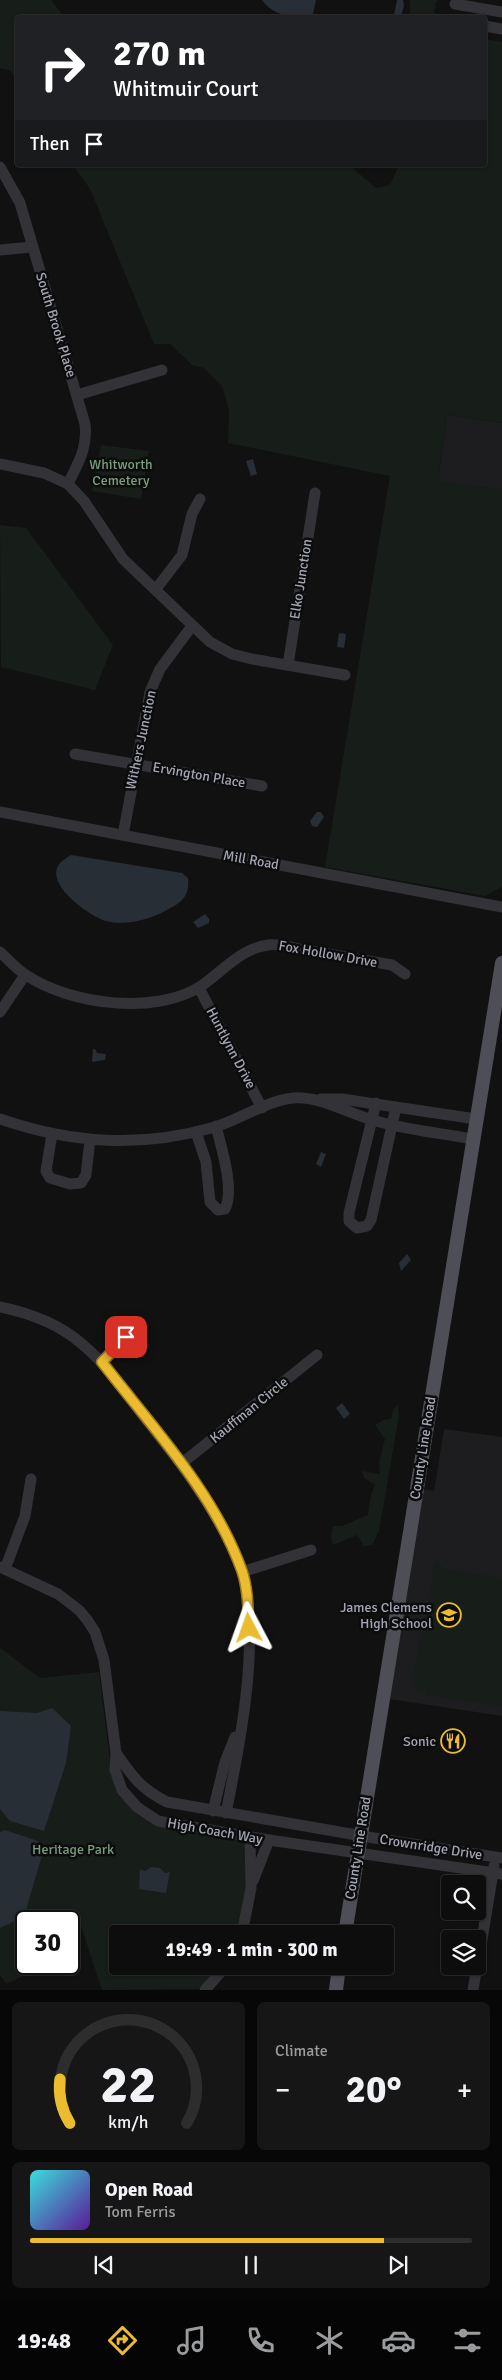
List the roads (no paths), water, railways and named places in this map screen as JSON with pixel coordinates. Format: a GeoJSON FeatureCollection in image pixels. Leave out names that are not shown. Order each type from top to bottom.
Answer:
{"type":"FeatureCollection","features":[{"type":"Feature","properties":{"kind":"main road","name":"County Line Road"},"geometry":{"type":"LineString","coordinates":[[345,1925],[502,963]]}},
{"type":"Feature","properties":{"kind":"main road"},"geometry":{"type":"LineString","coordinates":[[336,1990],[338,1975]]}},
{"type":"Feature","properties":{"kind":"street"},"geometry":{"type":"LineString","coordinates":[[454,4],[502,12]]}},
{"type":"Feature","properties":{"kind":"street"},"geometry":{"type":"LineString","coordinates":[[487,26],[502,29]]}},
{"type":"Feature","properties":{"kind":"street","name":"South Brook Place"},"geometry":{"type":"LineString","coordinates":[[0,167],[20,203],[77,395],[87,438],[84,453],[68,484]]}},
{"type":"Feature","properties":{"kind":"street"},"geometry":{"type":"LineString","coordinates":[[0,250],[32,247]]}},
{"type":"Feature","properties":{"kind":"street"},"geometry":{"type":"LineString","coordinates":[[77,395],[162,370]]}},
{"type":"Feature","properties":{"kind":"street"},"geometry":{"type":"LineString","coordinates":[[0,464],[44,473],[68,484],[84,501],[123,559],[210,642],[232,654],[345,675]]}},
{"type":"Feature","properties":{"kind":"street","name":"Elko Junction"},"geometry":{"type":"LineString","coordinates":[[288,665],[315,492]]}},
{"type":"Feature","properties":{"kind":"street"},"geometry":{"type":"LineString","coordinates":[[156,590],[182,555],[192,514],[200,499]]}},
{"type":"Feature","properties":{"kind":"street","name":"Withers Junction"},"geometry":{"type":"LineString","coordinates":[[123,835],[147,703],[156,677],[165,660],[192,626]]}},
{"type":"Feature","properties":{"kind":"street","name":"Ervington Place"},"geometry":{"type":"LineString","coordinates":[[75,754],[262,786]]}},
{"type":"Feature","properties":{"kind":"street","name":"Mill Road"},"geometry":{"type":"LineString","coordinates":[[0,812],[502,907]]}},
{"type":"Feature","properties":{"kind":"street","name":"Fox Hollow Drive"},"geometry":{"type":"LineString","coordinates":[[0,944],[3,955],[25,975],[74,996],[100,1002],[143,1002],[170,998],[199,988],[243,954],[269,944],[392,965],[405,974]]}},
{"type":"Feature","properties":{"kind":"street"},"geometry":{"type":"LineString","coordinates":[[0,1012],[25,975]]}},
{"type":"Feature","properties":{"kind":"street","name":"Huntlynn Drive"},"geometry":{"type":"LineString","coordinates":[[199,988],[262,1108]]}},
{"type":"Feature","properties":{"kind":"street"},"geometry":{"type":"LineString","coordinates":[[0,1119],[52,1134],[90,1140],[152,1140],[196,1132],[293,1098],[342,1099],[476,1119]]}},
{"type":"Feature","properties":{"kind":"street"},"geometry":{"type":"LineString","coordinates":[[316,1099],[391,1125],[472,1139]]}},
{"type":"Feature","properties":{"kind":"street"},"geometry":{"type":"LineString","coordinates":[[376,1103],[349,1212],[349,1221],[358,1228],[367,1226],[371,1220],[396,1107]]}},
{"type":"Feature","properties":{"kind":"street"},"geometry":{"type":"LineString","coordinates":[[196,1132],[206,1162],[210,1202],[218,1210],[225,1209],[228,1202],[226,1164],[216,1126]]}},
{"type":"Feature","properties":{"kind":"street"},"geometry":{"type":"LineString","coordinates":[[52,1134],[46,1171],[50,1178],[70,1184],[81,1183],[86,1175],[90,1140]]}},
{"type":"Feature","properties":{"kind":"street"},"geometry":{"type":"LineString","coordinates":[[0,1307],[39,1318],[59,1328],[81,1343],[102,1362],[181,1464],[222,1526],[242,1572],[248,1610],[250,1663],[236,1765],[219,1812],[216,1831]]}},
{"type":"Feature","properties":{"kind":"street"},"geometry":{"type":"LineString","coordinates":[[102,1362],[139,1324]]}},
{"type":"Feature","properties":{"kind":"street","name":"Kauffman Circle"},"geometry":{"type":"LineString","coordinates":[[181,1464],[317,1355]]}},
{"type":"Feature","properties":{"kind":"street"},"geometry":{"type":"LineString","coordinates":[[2,1568],[25,1516],[30,1479]]}},
{"type":"Feature","properties":{"kind":"street"},"geometry":{"type":"LineString","coordinates":[[242,1572],[311,1550]]}},
{"type":"Feature","properties":{"kind":"street","name":"High Coach Way"},"geometry":{"type":"LineString","coordinates":[[2,1568],[58,1594],[79,1610],[95,1632],[104,1660],[116,1753],[115,1770],[122,1790],[137,1807],[158,1821],[357,1852]]}},
{"type":"Feature","properties":{"kind":"street","name":"High Coach Way"},"geometry":{"type":"LineString","coordinates":[[116,1753],[136,1782],[148,1792],[168,1802],[263,1820],[360,1835]]}},
{"type":"Feature","properties":{"kind":"street"},"geometry":{"type":"LineString","coordinates":[[137,1807],[148,1792]]}},
{"type":"Feature","properties":{"kind":"street"},"geometry":{"type":"LineString","coordinates":[[244,1925],[263,1820]]}},
{"type":"Feature","properties":{"kind":"street","name":"Crownridge Drive"},"geometry":{"type":"LineString","coordinates":[[360,1835],[499,1857]]}},
{"type":"Feature","properties":{"kind":"street"},"geometry":{"type":"LineString","coordinates":[[251,1888],[259,1838]]}},
{"type":"Feature","properties":{"kind":"street","name":"Crownridge Drive"},"geometry":{"type":"LineString","coordinates":[[357,1852],[497,1873]]}},
{"type":"Feature","properties":{"kind":"street"},"geometry":{"type":"LineString","coordinates":[[485,1930],[499,1857]]}},
{"type":"Feature","properties":{"kind":"street"},"geometry":{"type":"LineString","coordinates":[[205,1990],[218,1975]]}},
{"type":"Feature","properties":{"kind":"street"},"geometry":{"type":"LineString","coordinates":[[473,1990],[475,1975]]}},
{"type":"Feature","properties":{"kind":"place","name":"James Clemens High School"},"geometry":{"type":"Point","coordinates":[449,1615]}},
{"type":"Feature","properties":{"kind":"place","name":"Sonic"},"geometry":{"type":"Point","coordinates":[453,1741]}},
{"type":"Feature","properties":{"kind":"park label","name":"Whitworth Cemetery"},"geometry":{"type":"Point","coordinates":[121,472]}},
{"type":"Feature","properties":{"kind":"park label","name":"Heritage Park"},"geometry":{"type":"Point","coordinates":[73,1849]}}]}
